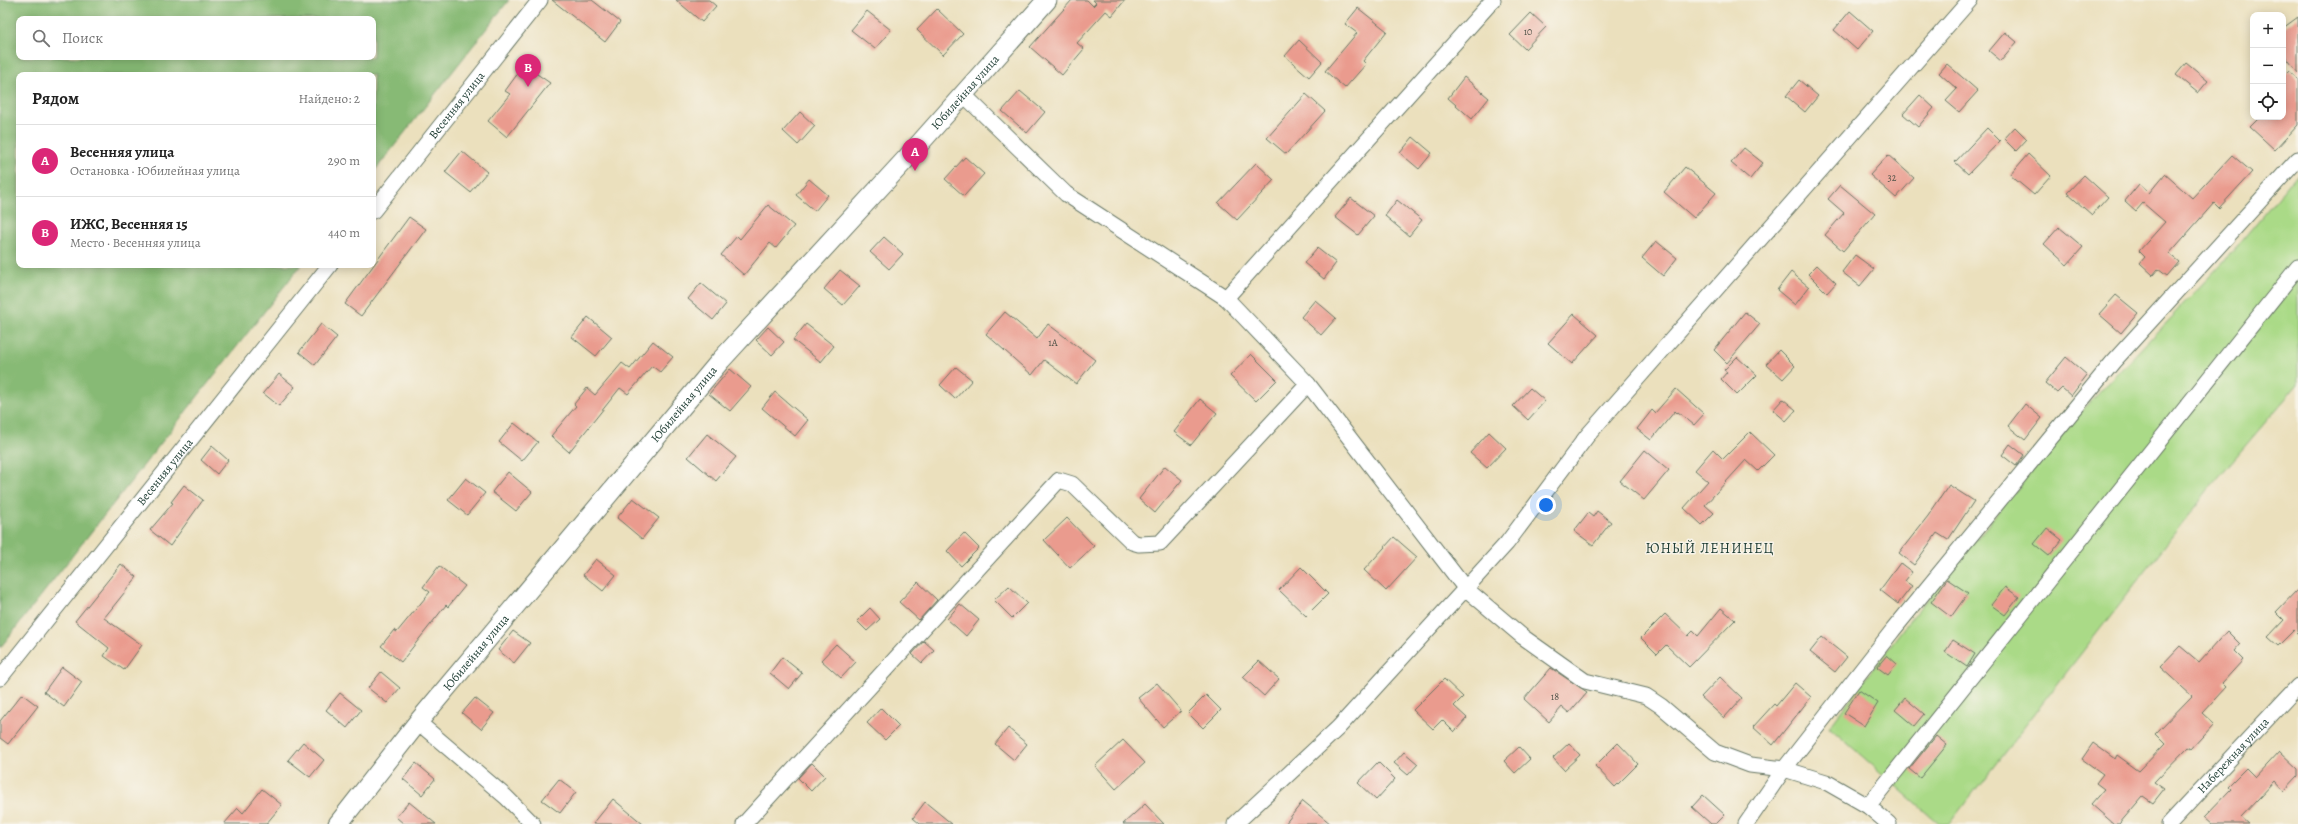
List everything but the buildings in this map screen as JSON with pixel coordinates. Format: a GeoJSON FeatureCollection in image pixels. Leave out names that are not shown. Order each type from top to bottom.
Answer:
{"type":"FeatureCollection","features":[{"type":"Feature","properties":{"kind":"street","name":"Весенняя улица"},"geometry":{"type":"LineString","coordinates":[[376,207],[540,0]]}},
{"type":"Feature","properties":{"kind":"street","name":"Юбилейная улица"},"geometry":{"type":"LineString","coordinates":[[338,824],[418,722],[721,360],[1047,0]]}},
{"type":"Feature","properties":{"kind":"street"},"geometry":{"type":"LineString","coordinates":[[1226,298],[1493,0]]}},
{"type":"Feature","properties":{"kind":"street"},"geometry":{"type":"LineString","coordinates":[[1236,824],[1338,728],[1507,543],[1586,436],[1970,0]]}},
{"type":"Feature","properties":{"kind":"street"},"geometry":{"type":"LineString","coordinates":[[963,94],[1066,194],[1226,298],[1308,384],[1465,588],[1523,636],[1585,681],[1620,688],[1646,696],[1661,706],[1715,752],[1750,765],[1784,769],[1826,782],[1868,806],[1889,824]]}},
{"type":"Feature","properties":{"kind":"street"},"geometry":{"type":"LineString","coordinates":[[1746,824],[1784,769],[1893,630],[2113,362],[2298,159]]}},
{"type":"Feature","properties":{"kind":"street","name":"Весенняя улица"},"geometry":{"type":"LineString","coordinates":[[0,678],[328,268]]}},
{"type":"Feature","properties":{"kind":"street"},"geometry":{"type":"LineString","coordinates":[[1868,806],[2298,268]]}},
{"type":"Feature","properties":{"kind":"street"},"geometry":{"type":"LineString","coordinates":[[744,824],[1059,480],[1072,484],[1132,542],[1139,544],[1160,543],[1308,384]]}},
{"type":"Feature","properties":{"kind":"street","name":"Набережная улица"},"geometry":{"type":"LineString","coordinates":[[2168,824],[2298,686]]}},
{"type":"Feature","properties":{"kind":"street"},"geometry":{"type":"LineString","coordinates":[[418,722],[506,797],[532,824]]}},
{"type":"Feature","properties":{"kind":"green space"},"geometry":{"type":"Polygon","coordinates":[[[0,0],[509,0],[376,169],[376,72],[16,72],[16,268],[299,268],[0,648],[0,0]]]}},
{"type":"Feature","properties":{"kind":"green space"},"geometry":{"type":"Polygon","coordinates":[[[2298,173],[2298,384],[2211,486],[1949,824],[1939,824],[1829,727],[1905,626],[2080,413],[2227,258],[2298,173]]]}},
{"type":"Feature","properties":{"kind":"place","name":"ИЖС, Весенняя 15"},"geometry":{"type":"Point","coordinates":[528,87]}},
{"type":"Feature","properties":{"kind":"place","name":"Весенняя улица"},"geometry":{"type":"Point","coordinates":[915,171]}},
{"type":"Feature","properties":{"kind":"district","name":"ЮНЫЙ ЛЕНИНЕЦ"},"geometry":{"type":"Point","coordinates":[1710,548]}}]}
